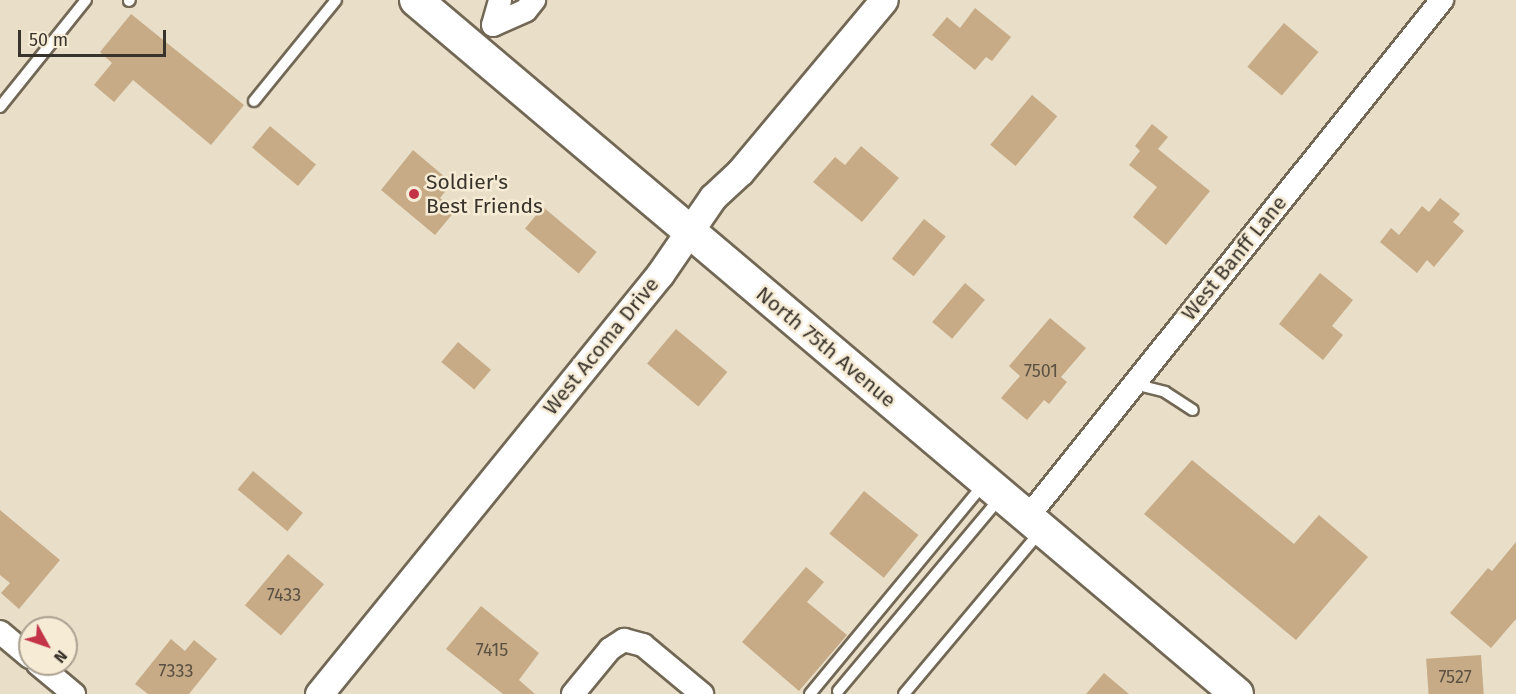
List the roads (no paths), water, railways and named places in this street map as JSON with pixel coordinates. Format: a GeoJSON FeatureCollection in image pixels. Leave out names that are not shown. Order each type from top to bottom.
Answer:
{"type":"FeatureCollection","features":[{"type":"Feature","properties":{"kind":"main road","name":"North 75th Avenue"},"geometry":{"type":"LineString","coordinates":[[416,0],[483,38],[689,231],[1237,694]]}},
{"type":"Feature","properties":{"kind":"street"},"geometry":{"type":"LineString","coordinates":[[483,38],[500,0]]}},
{"type":"Feature","properties":{"kind":"street"},"geometry":{"type":"LineString","coordinates":[[483,38],[526,10],[534,0]]}},
{"type":"Feature","properties":{"kind":"street","name":"West Acoma Drive"},"geometry":{"type":"LineString","coordinates":[[319,694],[660,274],[713,197],[740,172],[884,0]]}},
{"type":"Feature","properties":{"kind":"street","name":"West Banff Lane"},"geometry":{"type":"LineString","coordinates":[[1035,524],[1134,384],[1442,0]]}},
{"type":"Feature","properties":{"kind":"street"},"geometry":{"type":"LineString","coordinates":[[0,632],[18,647]]}},
{"type":"Feature","properties":{"kind":"street"},"geometry":{"type":"LineString","coordinates":[[573,694],[610,649],[624,640],[643,645],[702,694]]}},
{"type":"Feature","properties":{"kind":"street"},"geometry":{"type":"LineString","coordinates":[[52,676],[74,694]]}},
{"type":"Feature","properties":{"kind":"lane"},"geometry":{"type":"LineString","coordinates":[[0,107],[86,0]]}},
{"type":"Feature","properties":{"kind":"lane"},"geometry":{"type":"LineString","coordinates":[[254,101],[336,0]]}},
{"type":"Feature","properties":{"kind":"lane"},"geometry":{"type":"LineString","coordinates":[[1134,384],[1165,392],[1193,410]]}},
{"type":"Feature","properties":{"kind":"lane"},"geometry":{"type":"LineString","coordinates":[[838,691],[994,488]]}},
{"type":"Feature","properties":{"kind":"lane"},"geometry":{"type":"LineString","coordinates":[[810,694],[994,488]]}},
{"type":"Feature","properties":{"kind":"lane"},"geometry":{"type":"LineString","coordinates":[[904,694],[1035,524]]}},
{"type":"Feature","properties":{"kind":"place","name":"Soldier's Best Friends"},"geometry":{"type":"Point","coordinates":[414,194]}}]}
